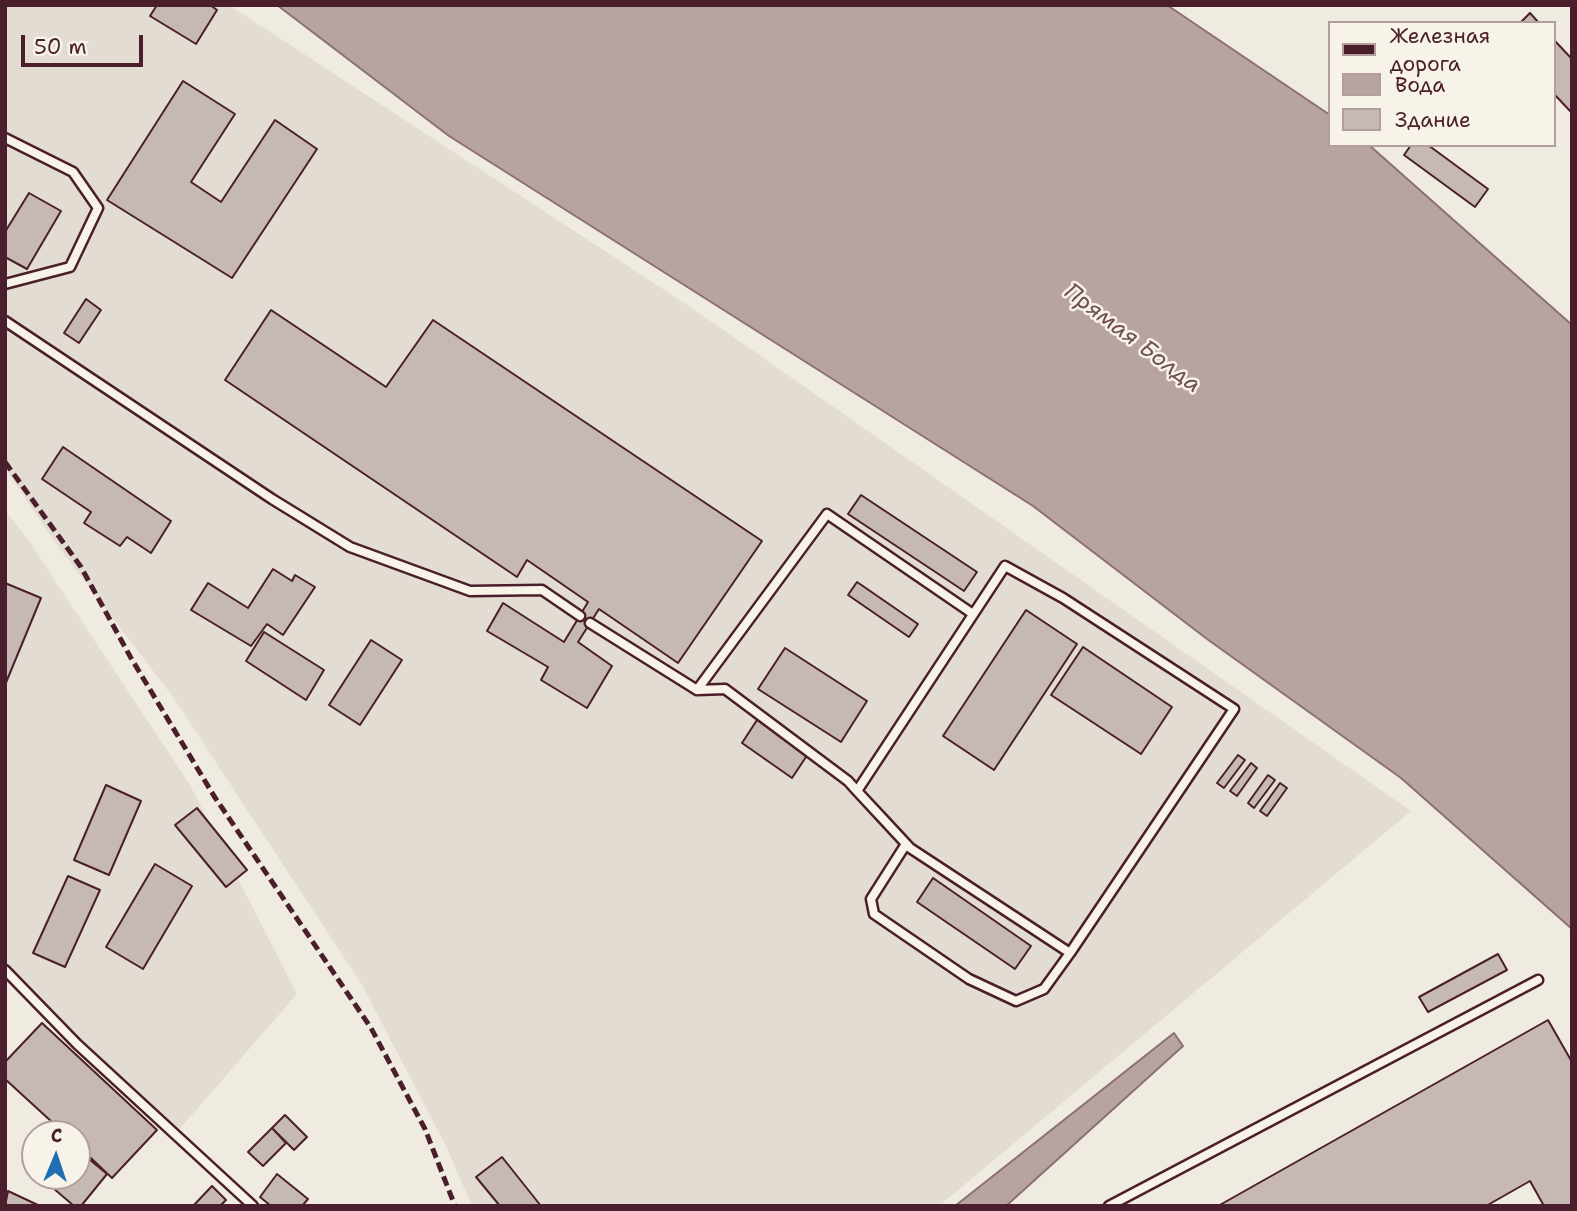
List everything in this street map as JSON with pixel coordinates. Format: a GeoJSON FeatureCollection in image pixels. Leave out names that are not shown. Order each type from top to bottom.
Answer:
{"type":"FeatureCollection","features":[{"type":"Feature","properties":{"kind":"lane"},"geometry":{"type":"LineString","coordinates":[[5,138],[73,172],[98,208],[71,267],[5,284]]}},
{"type":"Feature","properties":{"kind":"lane"},"geometry":{"type":"LineString","coordinates":[[5,321],[272,499],[350,547],[470,591],[542,590],[580,616]]}},
{"type":"Feature","properties":{"kind":"lane"},"geometry":{"type":"LineString","coordinates":[[697,690],[827,514],[973,614]]}},
{"type":"Feature","properties":{"kind":"lane"},"geometry":{"type":"LineString","coordinates":[[857,791],[1005,566],[1063,598],[1234,709],[1044,989],[1016,1001],[969,979],[874,914],[871,899],[906,844]]}},
{"type":"Feature","properties":{"kind":"lane"},"geometry":{"type":"LineString","coordinates":[[590,623],[697,690],[725,689],[848,781],[906,844],[1070,953]]}},
{"type":"Feature","properties":{"kind":"lane"},"geometry":{"type":"LineString","coordinates":[[5,970],[77,1044],[253,1206]]}},
{"type":"Feature","properties":{"kind":"lane"},"geometry":{"type":"LineString","coordinates":[[1110,1206],[1538,980]]}},
{"type":"Feature","properties":{"kind":"shaded area"},"geometry":{"type":"Polygon","coordinates":[[[5,5],[229,5],[692,308],[1411,811],[939,1206],[472,1206],[446,1146],[362,985],[173,697],[57,545],[5,468],[5,5]]]}},
{"type":"Feature","properties":{"kind":"shaded area"},"geometry":{"type":"Polygon","coordinates":[[[5,511],[27,538],[190,785],[297,994],[177,1132],[5,967],[5,511]]]}},
{"type":"Feature","properties":{"kind":"water","name":"Прямая Болда"},"geometry":{"type":"Polygon","coordinates":[[[277,5],[1167,5],[1328,114],[1328,147],[1371,147],[1572,325],[1572,929],[1401,778],[1207,639],[1033,506],[449,136],[277,5]]]}},
{"type":"Feature","properties":{"kind":"water"},"geometry":{"type":"Polygon","coordinates":[[[1174,1033],[1183,1046],[1006,1206],[955,1206],[1174,1033]]]}},
{"type":"Feature","properties":{"kind":"building"},"geometry":{"type":"Polygon","coordinates":[[[157,5],[210,5],[217,10],[196,44],[150,16],[157,5]]]}},
{"type":"Feature","properties":{"kind":"building"},"geometry":{"type":"Polygon","coordinates":[[[1530,13],[1537,21],[1522,21],[1530,13]]]}},
{"type":"Feature","properties":{"kind":"building"},"geometry":{"type":"Polygon","coordinates":[[[1556,42],[1572,59],[1571,112],[1556,96],[1556,42]]]}},
{"type":"Feature","properties":{"kind":"building"},"geometry":{"type":"Polygon","coordinates":[[[183,81],[235,114],[191,182],[221,202],[275,120],[317,149],[232,278],[107,200],[183,81]]]}},
{"type":"Feature","properties":{"kind":"building"},"geometry":{"type":"Polygon","coordinates":[[[1410,147],[1431,147],[1488,189],[1475,207],[1404,155],[1410,147]]]}},
{"type":"Feature","properties":{"kind":"building"},"geometry":{"type":"Polygon","coordinates":[[[29,193],[61,211],[27,269],[5,257],[5,232],[29,193]]]}},
{"type":"Feature","properties":{"kind":"building"},"geometry":{"type":"Polygon","coordinates":[[[86,299],[101,310],[79,343],[64,333],[86,299]]]}},
{"type":"Feature","properties":{"kind":"building"},"geometry":{"type":"Polygon","coordinates":[[[271,310],[386,387],[433,320],[762,541],[678,663],[599,609],[578,642],[612,666],[587,708],[541,680],[548,667],[487,631],[503,603],[564,642],[588,602],[527,560],[517,577],[225,380],[271,310]]]}},
{"type":"Feature","properties":{"kind":"building"},"geometry":{"type":"Polygon","coordinates":[[[63,447],[171,521],[151,553],[127,537],[120,546],[84,523],[91,512],[42,479],[63,447]]]}},
{"type":"Feature","properties":{"kind":"building"},"geometry":{"type":"Polygon","coordinates":[[[861,495],[977,572],[964,591],[848,514],[861,495]]]}},
{"type":"Feature","properties":{"kind":"building"},"geometry":{"type":"Polygon","coordinates":[[[273,569],[292,581],[295,575],[315,587],[283,635],[267,624],[251,646],[191,610],[208,583],[248,608],[273,569]]]}},
{"type":"Feature","properties":{"kind":"building"},"geometry":{"type":"Polygon","coordinates":[[[857,582],[918,624],[909,637],[848,595],[857,582]]]}},
{"type":"Feature","properties":{"kind":"building"},"geometry":{"type":"Polygon","coordinates":[[[5,583],[41,598],[5,685],[5,583]]]}},
{"type":"Feature","properties":{"kind":"building"},"geometry":{"type":"Polygon","coordinates":[[[1026,610],[1077,644],[994,770],[943,736],[1026,610]]]}},
{"type":"Feature","properties":{"kind":"building"},"geometry":{"type":"Polygon","coordinates":[[[264,632],[324,670],[306,700],[246,661],[264,632]]]}},
{"type":"Feature","properties":{"kind":"building"},"geometry":{"type":"Polygon","coordinates":[[[371,640],[402,660],[360,725],[329,705],[371,640]]]}},
{"type":"Feature","properties":{"kind":"building"},"geometry":{"type":"Polygon","coordinates":[[[1083,647],[1172,707],[1141,754],[1051,695],[1083,647]]]}},
{"type":"Feature","properties":{"kind":"building"},"geometry":{"type":"Polygon","coordinates":[[[785,648],[867,701],[841,742],[758,689],[785,648]]]}},
{"type":"Feature","properties":{"kind":"building"},"geometry":{"type":"Polygon","coordinates":[[[757,720],[808,754],[792,778],[742,743],[757,720]]]}},
{"type":"Feature","properties":{"kind":"building"},"geometry":{"type":"Polygon","coordinates":[[[1238,755],[1245,760],[1224,788],[1217,783],[1238,755]]]}},
{"type":"Feature","properties":{"kind":"building"},"geometry":{"type":"Polygon","coordinates":[[[1251,763],[1257,768],[1237,796],[1230,791],[1251,763]]]}},
{"type":"Feature","properties":{"kind":"building"},"geometry":{"type":"Polygon","coordinates":[[[1268,775],[1275,780],[1254,808],[1248,803],[1268,775]]]}},
{"type":"Feature","properties":{"kind":"building"},"geometry":{"type":"Polygon","coordinates":[[[1280,783],[1287,788],[1267,816],[1260,811],[1280,783]]]}},
{"type":"Feature","properties":{"kind":"building"},"geometry":{"type":"Polygon","coordinates":[[[106,785],[141,801],[109,875],[74,860],[106,785]]]}},
{"type":"Feature","properties":{"kind":"building"},"geometry":{"type":"Polygon","coordinates":[[[197,808],[247,870],[226,887],[175,825],[197,808]]]}},
{"type":"Feature","properties":{"kind":"building"},"geometry":{"type":"Polygon","coordinates":[[[155,864],[192,886],[143,969],[106,947],[155,864]]]}},
{"type":"Feature","properties":{"kind":"building"},"geometry":{"type":"Polygon","coordinates":[[[68,876],[100,890],[65,967],[33,953],[68,876]]]}},
{"type":"Feature","properties":{"kind":"building"},"geometry":{"type":"Polygon","coordinates":[[[933,878],[1031,946],[1015,969],[917,902],[933,878]]]}},
{"type":"Feature","properties":{"kind":"building"},"geometry":{"type":"Polygon","coordinates":[[[1498,954],[1507,970],[1428,1012],[1419,997],[1498,954]]]}},
{"type":"Feature","properties":{"kind":"building"},"geometry":{"type":"Polygon","coordinates":[[[1548,1020],[1572,1062],[1572,1206],[1544,1206],[1530,1181],[1486,1206],[1218,1206],[1548,1020]]]}},
{"type":"Feature","properties":{"kind":"building"},"geometry":{"type":"Polygon","coordinates":[[[42,1023],[157,1130],[112,1178],[91,1158],[91,1120],[50,1120],[5,1079],[5,1062],[42,1023]]]}},
{"type":"Feature","properties":{"kind":"building"},"geometry":{"type":"Polygon","coordinates":[[[285,1115],[307,1137],[294,1150],[272,1128],[285,1115]]]}},
{"type":"Feature","properties":{"kind":"building"},"geometry":{"type":"Polygon","coordinates":[[[272,1128],[286,1143],[263,1166],[248,1152],[272,1128]]]}},
{"type":"Feature","properties":{"kind":"building"},"geometry":{"type":"Polygon","coordinates":[[[502,1157],[541,1206],[500,1206],[476,1177],[502,1157]]]}},
{"type":"Feature","properties":{"kind":"building"},"geometry":{"type":"Polygon","coordinates":[[[91,1161],[107,1174],[81,1206],[74,1206],[55,1190],[91,1190],[91,1161]]]}},
{"type":"Feature","properties":{"kind":"building"},"geometry":{"type":"Polygon","coordinates":[[[277,1174],[308,1199],[302,1206],[271,1206],[260,1197],[277,1174]]]}},
{"type":"Feature","properties":{"kind":"building"},"geometry":{"type":"Polygon","coordinates":[[[212,1186],[226,1200],[220,1206],[193,1206],[212,1186]]]}},
{"type":"Feature","properties":{"kind":"building"},"geometry":{"type":"Polygon","coordinates":[[[8,1191],[40,1206],[5,1206],[8,1191]]]}},
{"type":"Feature","properties":{"kind":"railway"},"geometry":{"type":"LineString","coordinates":[[5,462],[81,567],[131,658],[214,796],[371,1028],[425,1129],[455,1206]]}}]}
